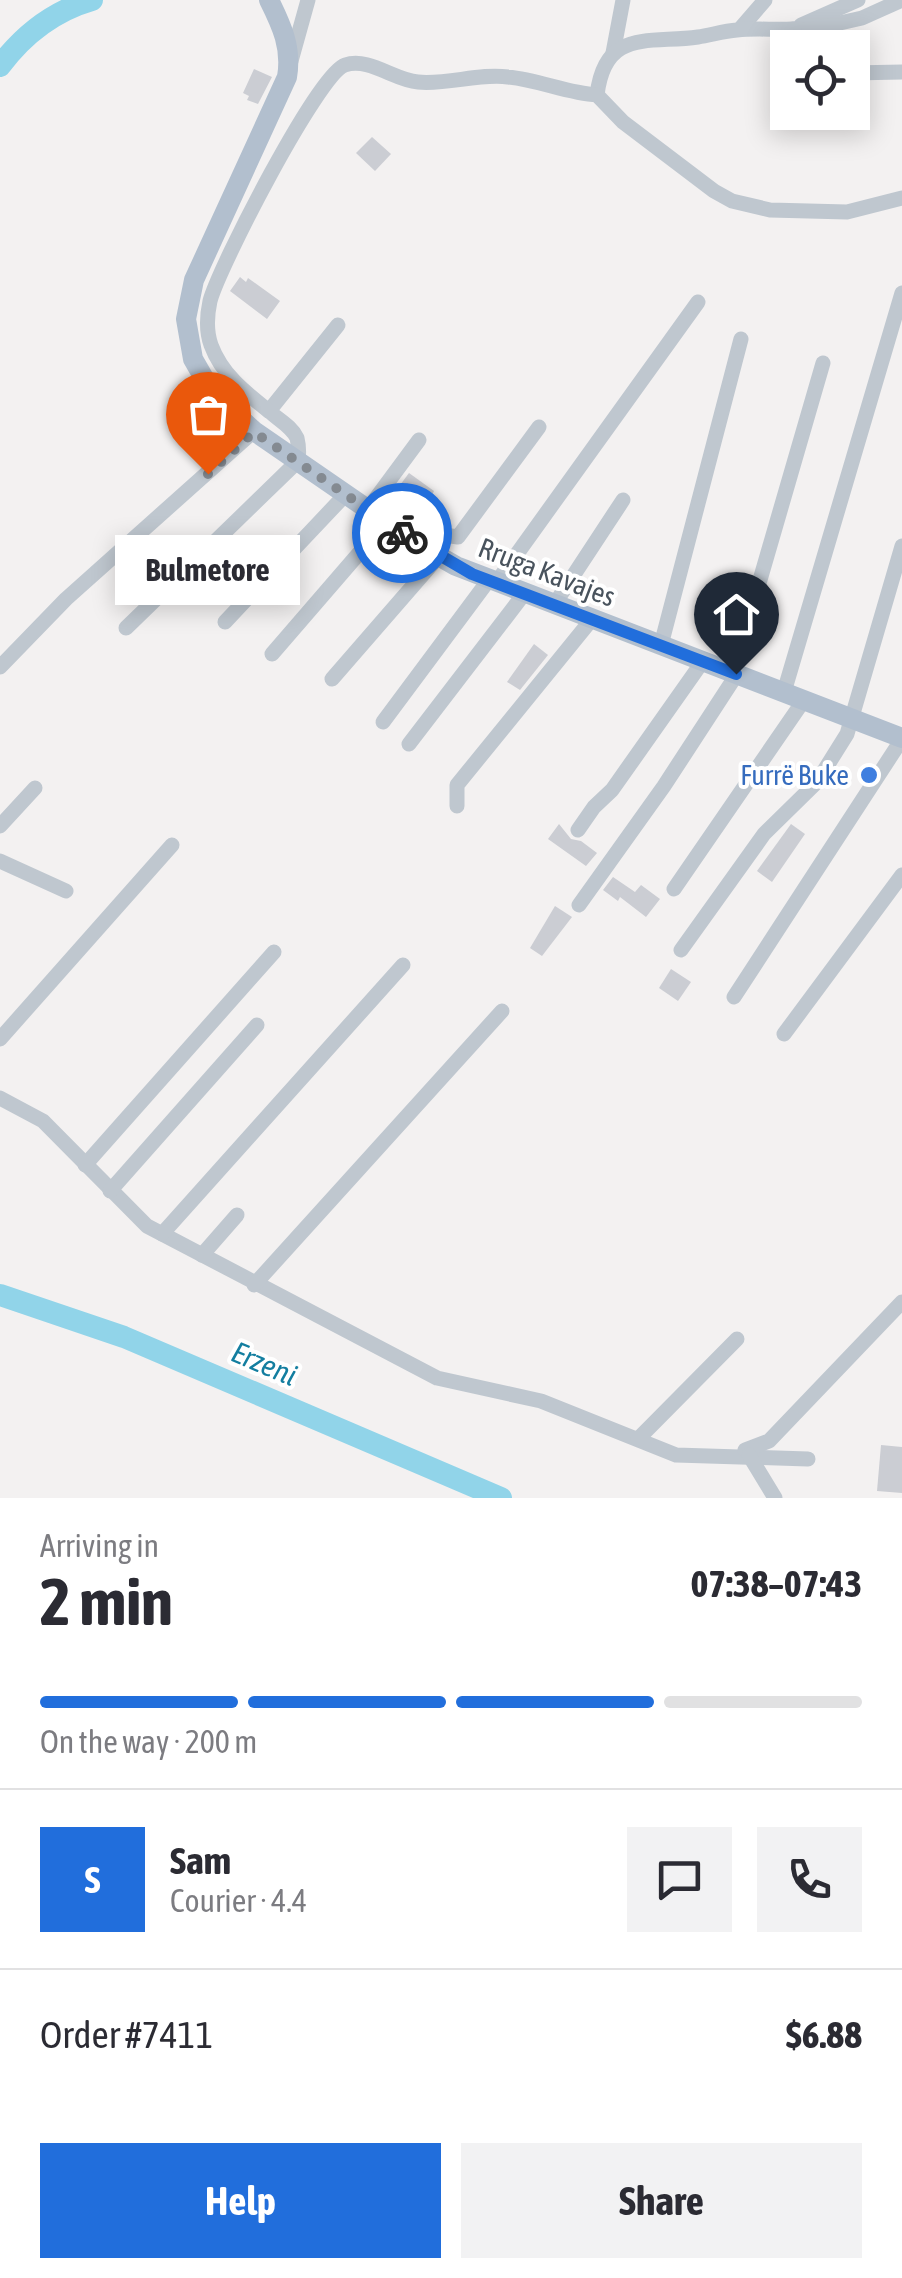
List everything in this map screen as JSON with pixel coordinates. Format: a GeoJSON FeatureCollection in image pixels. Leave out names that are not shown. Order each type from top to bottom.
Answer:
{"type":"FeatureCollection","features":[{"type":"Feature","properties":{"kind":"main road"},"geometry":{"type":"LineString","coordinates":[[269,0],[282,25],[290,64]]}},
{"type":"Feature","properties":{"kind":"main road","name":"Rruga Kavajes"},"geometry":{"type":"LineString","coordinates":[[290,64],[280,97],[198,268],[187,309],[190,348],[202,376],[221,403],[254,432],[438,557],[492,582],[902,738]]}},
{"type":"Feature","properties":{"kind":"street"},"geometry":{"type":"LineString","coordinates":[[290,64],[308,0]]}},
{"type":"Feature","properties":{"kind":"street"},"geometry":{"type":"LineString","coordinates":[[598,95],[600,75],[613,53],[623,0]]}},
{"type":"Feature","properties":{"kind":"street"},"geometry":{"type":"LineString","coordinates":[[740,30],[765,0]]}},
{"type":"Feature","properties":{"kind":"street"},"geometry":{"type":"LineString","coordinates":[[792,29],[834,0]]}},
{"type":"Feature","properties":{"kind":"street"},"geometry":{"type":"LineString","coordinates":[[792,29],[858,0]]}},
{"type":"Feature","properties":{"kind":"street"},"geometry":{"type":"LineString","coordinates":[[613,53],[648,38],[696,38],[740,30],[809,30],[862,18],[902,0]]}},
{"type":"Feature","properties":{"kind":"street"},"geometry":{"type":"LineString","coordinates":[[126,628],[298,461],[297,438],[291,428],[242,390],[220,366],[208,336],[210,304],[249,218],[311,103],[338,69],[347,64],[362,64],[418,82],[506,76],[598,95],[623,122],[714,192],[732,201],[770,210],[847,212],[902,198]]}},
{"type":"Feature","properties":{"kind":"street"},"geometry":{"type":"LineString","coordinates":[[870,73],[902,72]]}},
{"type":"Feature","properties":{"kind":"street"},"geometry":{"type":"LineString","coordinates":[[674,888],[794,696],[902,293]]}},
{"type":"Feature","properties":{"kind":"street"},"geometry":{"type":"LineString","coordinates":[[382,722],[492,582],[698,302]]}},
{"type":"Feature","properties":{"kind":"street"},"geometry":{"type":"LineString","coordinates":[[268,411],[338,325]]}},
{"type":"Feature","properties":{"kind":"street"},"geometry":{"type":"LineString","coordinates":[[661,645],[741,339]]}},
{"type":"Feature","properties":{"kind":"street"},"geometry":{"type":"LineString","coordinates":[[579,905],[664,786],[735,673],[823,363]]}},
{"type":"Feature","properties":{"kind":"street"},"geometry":{"type":"LineString","coordinates":[[272,654],[390,525],[458,537],[539,427]]}},
{"type":"Feature","properties":{"kind":"street"},"geometry":{"type":"LineString","coordinates":[[0,667],[66,599],[254,432]]}},
{"type":"Feature","properties":{"kind":"street"},"geometry":{"type":"LineString","coordinates":[[368,510],[420,440]]}},
{"type":"Feature","properties":{"kind":"street"},"geometry":{"type":"LineString","coordinates":[[225,622],[346,494]]}},
{"type":"Feature","properties":{"kind":"street"},"geometry":{"type":"LineString","coordinates":[[554,605],[623,500]]}},
{"type":"Feature","properties":{"kind":"street"},"geometry":{"type":"LineString","coordinates":[[681,950],[764,834],[816,782],[847,734],[902,546]]}},
{"type":"Feature","properties":{"kind":"street"},"geometry":{"type":"LineString","coordinates":[[332,679],[438,557]]}},
{"type":"Feature","properties":{"kind":"street"},"geometry":{"type":"LineString","coordinates":[[409,744],[524,594]]}},
{"type":"Feature","properties":{"kind":"street"},"geometry":{"type":"LineString","coordinates":[[457,806],[456,785],[592,618]]}},
{"type":"Feature","properties":{"kind":"street"},"geometry":{"type":"LineString","coordinates":[[578,830],[612,790],[703,661]]}},
{"type":"Feature","properties":{"kind":"street"},"geometry":{"type":"LineString","coordinates":[[734,996],[902,738]]}},
{"type":"Feature","properties":{"kind":"street"},"geometry":{"type":"LineString","coordinates":[[0,826],[35,788]]}},
{"type":"Feature","properties":{"kind":"street"},"geometry":{"type":"LineString","coordinates":[[0,1039],[172,845]]}},
{"type":"Feature","properties":{"kind":"street"},"geometry":{"type":"LineString","coordinates":[[0,860],[66,891]]}},
{"type":"Feature","properties":{"kind":"street"},"geometry":{"type":"LineString","coordinates":[[784,1034],[902,875]]}},
{"type":"Feature","properties":{"kind":"street"},"geometry":{"type":"LineString","coordinates":[[85,1164],[274,952]]}},
{"type":"Feature","properties":{"kind":"street"},"geometry":{"type":"LineString","coordinates":[[162,1234],[403,965]]}},
{"type":"Feature","properties":{"kind":"street"},"geometry":{"type":"LineString","coordinates":[[254,1285],[502,1011]]}},
{"type":"Feature","properties":{"kind":"street"},"geometry":{"type":"LineString","coordinates":[[110,1190],[257,1026]]}},
{"type":"Feature","properties":{"kind":"street"},"geometry":{"type":"LineString","coordinates":[[0,1098],[43,1121],[134,1216],[254,1285],[437,1378],[541,1401],[676,1455],[692,1458],[762,1445],[902,1302]]}},
{"type":"Feature","properties":{"kind":"street"},"geometry":{"type":"LineString","coordinates":[[202,1254],[237,1215]]}},
{"type":"Feature","properties":{"kind":"street"},"geometry":{"type":"LineString","coordinates":[[638,1438],[738,1339]]}},
{"type":"Feature","properties":{"kind":"street"},"geometry":{"type":"LineString","coordinates":[[726,1454],[808,1459]]}},
{"type":"Feature","properties":{"kind":"street"},"geometry":{"type":"LineString","coordinates":[[749,1455],[775,1498]]}},
{"type":"Feature","properties":{"kind":"building"},"geometry":{"type":"Polygon","coordinates":[[[254,69],[272,77],[258,104],[247,100],[249,96],[243,93],[254,69]]]}},
{"type":"Feature","properties":{"kind":"building"},"geometry":{"type":"Polygon","coordinates":[[[372,137],[391,154],[375,171],[356,153],[372,137]]]}},
{"type":"Feature","properties":{"kind":"building"},"geometry":{"type":"Polygon","coordinates":[[[240,277],[246,282],[248,278],[280,301],[267,319],[230,291],[240,277]]]}},
{"type":"Feature","properties":{"kind":"building"},"geometry":{"type":"Polygon","coordinates":[[[409,473],[434,491],[423,513],[395,492],[409,473]]]}},
{"type":"Feature","properties":{"kind":"building"},"geometry":{"type":"Polygon","coordinates":[[[534,644],[548,655],[520,690],[507,682],[534,644]]]}},
{"type":"Feature","properties":{"kind":"building"},"geometry":{"type":"Polygon","coordinates":[[[559,824],[571,839],[597,853],[586,866],[548,839],[559,824]]]}},
{"type":"Feature","properties":{"kind":"building"},"geometry":{"type":"Polygon","coordinates":[[[791,824],[805,834],[772,882],[757,871],[791,824]]]}},
{"type":"Feature","properties":{"kind":"building"},"geometry":{"type":"Polygon","coordinates":[[[613,877],[635,892],[641,885],[660,899],[646,917],[620,897],[618,901],[603,890],[613,877]]]}},
{"type":"Feature","properties":{"kind":"building"},"geometry":{"type":"Polygon","coordinates":[[[555,906],[572,917],[542,956],[530,948],[555,906]]]}},
{"type":"Feature","properties":{"kind":"building"},"geometry":{"type":"Polygon","coordinates":[[[671,969],[691,982],[678,1001],[659,988],[671,969]]]}},
{"type":"Feature","properties":{"kind":"building"},"geometry":{"type":"Polygon","coordinates":[[[881,1445],[902,1447],[902,1493],[877,1491],[881,1445]]]}},
{"type":"Feature","properties":{"kind":"waterway","name":"Erzeni"},"geometry":{"type":"LineString","coordinates":[[0,66],[41,25],[92,0]]}},
{"type":"Feature","properties":{"kind":"waterway","name":"Erzeni"},"geometry":{"type":"LineString","coordinates":[[0,1295],[124,1337],[501,1498]]}},
{"type":"Feature","properties":{"kind":"way so far"},"geometry":{"type":"LineString","coordinates":[[208,474],[254,432],[402,533]]}},
{"type":"Feature","properties":{"kind":"place","name":"Bulmetore"},"geometry":{"type":"Point","coordinates":[208,474]}},
{"type":"Feature","properties":{"kind":"place","name":"Furrë Buke"},"geometry":{"type":"Point","coordinates":[869,775]}},
{"type":"Feature","properties":{"kind":"route"},"geometry":{"type":"LineString","coordinates":[[402,533],[472,574],[736,674]]}}]}
